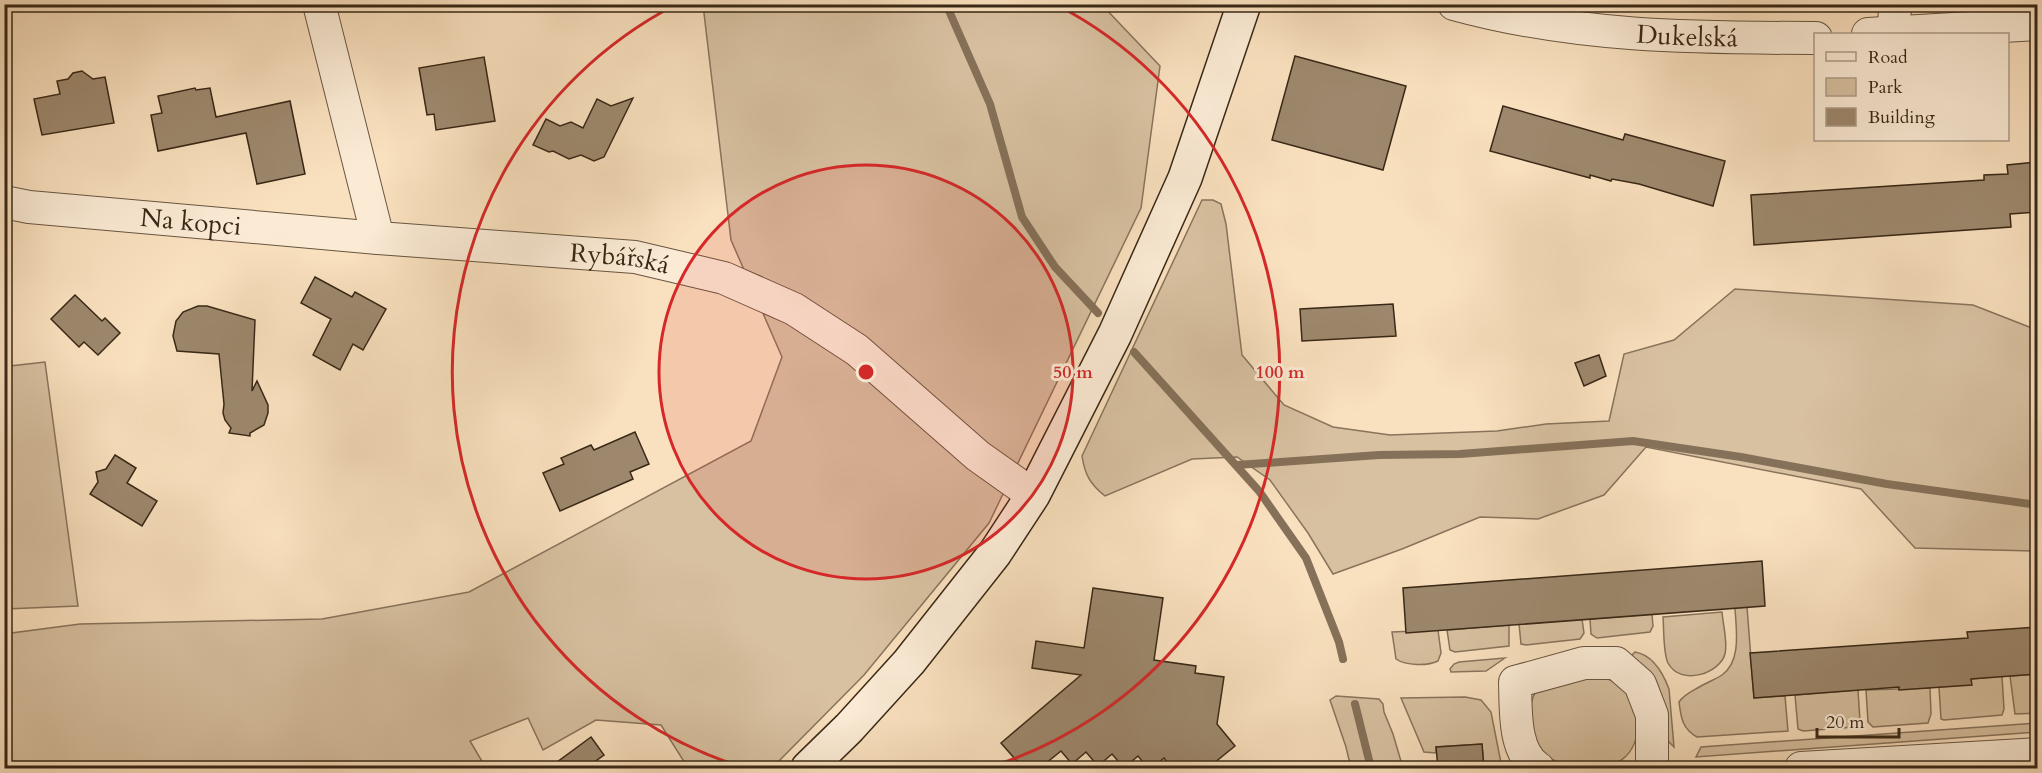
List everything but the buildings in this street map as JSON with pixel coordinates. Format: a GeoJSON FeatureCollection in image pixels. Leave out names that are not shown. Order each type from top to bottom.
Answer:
{"type":"FeatureCollection","features":[{"type":"Feature","properties":{"kind":"main road"},"geometry":{"type":"LineString","coordinates":[[808,768],[849,728],[909,662],[995,553],[1033,495],[1115,334],[1185,178],[1244,4]]}},
{"type":"Feature","properties":{"kind":"street"},"geometry":{"type":"LineString","coordinates":[[319,4],[378,237]]}},
{"type":"Feature","properties":{"kind":"street","name":"Dukelská"},"geometry":{"type":"LineString","coordinates":[[1454,4],[1491,14],[1622,34],[1702,38],[1814,38]]}},
{"type":"Feature","properties":{"kind":"street"},"geometry":{"type":"LineString","coordinates":[[1886,24],[2037,24]]}},
{"type":"Feature","properties":{"kind":"street","name":"Na kopci"},"geometry":{"type":"LineString","coordinates":[[4,202],[29,207],[378,237]]}},
{"type":"Feature","properties":{"kind":"street","name":"Rybářská"},"geometry":{"type":"LineString","coordinates":[[378,237],[635,257],[724,279],[794,309],[857,350],[978,456],[1033,495]]}},
{"type":"Feature","properties":{"kind":"street"},"geometry":{"type":"LineString","coordinates":[[1538,768],[1532,764],[1517,736],[1515,682],[1584,663],[1616,663],[1640,684],[1652,715],[1652,768]]}},
{"type":"Feature","properties":{"kind":"street"},"geometry":{"type":"LineString","coordinates":[[1801,768],[2037,754]]}},
{"type":"Feature","properties":{"kind":"green space"},"geometry":{"type":"Polygon","coordinates":[[[703,5],[1102,5],[1160,66],[1141,208],[989,523],[864,675],[772,768],[688,768],[661,725],[596,720],[543,750],[528,718],[470,741],[486,768],[5,768],[4,634],[80,624],[322,619],[469,592],[751,441],[782,357],[731,240],[703,5]]]}},
{"type":"Feature","properties":{"kind":"green space"},"geometry":{"type":"Polygon","coordinates":[[[1955,5],[2037,5],[2037,9],[1985,13],[1955,5]]]}},
{"type":"Feature","properties":{"kind":"green space"},"geometry":{"type":"Polygon","coordinates":[[[1202,200],[1213,200],[1221,204],[1226,224],[1242,355],[1284,405],[1333,427],[1390,435],[1497,431],[1546,424],[1609,421],[1624,354],[1674,340],[1735,289],[1973,305],[2037,330],[2037,551],[1915,548],[1861,489],[1646,447],[1604,495],[1538,519],[1480,517],[1333,574],[1308,533],[1270,480],[1237,457],[1192,459],[1105,496],[1089,479],[1082,456],[1202,200]]]}},
{"type":"Feature","properties":{"kind":"green space"},"geometry":{"type":"Polygon","coordinates":[[[45,362],[78,606],[5,609],[4,472],[10,366],[45,362]]]}},
{"type":"Feature","properties":{"kind":"green space"},"geometry":{"type":"Polygon","coordinates":[[[1747,607],[1754,698],[1785,696],[1788,731],[1697,737],[1685,726],[1679,702],[1686,695],[1728,669],[1735,653],[1737,634],[1735,608],[1747,607]]]}},
{"type":"Feature","properties":{"kind":"green space"},"geometry":{"type":"Polygon","coordinates":[[[1722,612],[1726,644],[1722,661],[1716,667],[1700,675],[1690,676],[1674,670],[1668,663],[1665,653],[1663,617],[1722,612]]]}},
{"type":"Feature","properties":{"kind":"green space"},"geometry":{"type":"Polygon","coordinates":[[[1652,614],[1653,626],[1650,632],[1597,638],[1591,634],[1590,619],[1652,614]]]}},
{"type":"Feature","properties":{"kind":"green space"},"geometry":{"type":"Polygon","coordinates":[[[1582,619],[1584,633],[1580,639],[1521,644],[1519,624],[1582,619]]]}},
{"type":"Feature","properties":{"kind":"green space"},"geometry":{"type":"Polygon","coordinates":[[[1509,625],[1509,646],[1455,652],[1450,650],[1447,630],[1509,625]]]}},
{"type":"Feature","properties":{"kind":"green space"},"geometry":{"type":"Polygon","coordinates":[[[1438,630],[1441,653],[1438,661],[1417,665],[1396,659],[1392,632],[1438,630]]]}},
{"type":"Feature","properties":{"kind":"green space"},"geometry":{"type":"Polygon","coordinates":[[[1635,652],[1652,661],[1667,683],[1674,747],[1669,742],[1630,657],[1635,652]]]}},
{"type":"Feature","properties":{"kind":"green space"},"geometry":{"type":"Polygon","coordinates":[[[1505,658],[1486,671],[1451,672],[1450,669],[1459,662],[1505,658]]]}},
{"type":"Feature","properties":{"kind":"green space"},"geometry":{"type":"Polygon","coordinates":[[[2037,674],[2037,713],[2015,714],[2010,676],[2037,674]]]}},
{"type":"Feature","properties":{"kind":"green space"},"geometry":{"type":"Polygon","coordinates":[[[2002,676],[2004,709],[2002,715],[1941,719],[1939,687],[1971,679],[2002,676]]]}},
{"type":"Feature","properties":{"kind":"green space"},"geometry":{"type":"Polygon","coordinates":[[[1606,678],[1629,693],[1634,701],[1638,730],[1632,749],[1618,762],[1610,764],[1563,764],[1548,757],[1537,746],[1533,738],[1531,704],[1538,688],[1551,680],[1606,678]]]}},
{"type":"Feature","properties":{"kind":"green space"},"geometry":{"type":"Polygon","coordinates":[[[1930,688],[1931,714],[1928,723],[1873,727],[1868,722],[1866,690],[1930,688]]]}},
{"type":"Feature","properties":{"kind":"green space"},"geometry":{"type":"Polygon","coordinates":[[[1858,690],[1860,721],[1855,727],[1803,731],[1798,729],[1795,695],[1858,690]]]}},
{"type":"Feature","properties":{"kind":"green space"},"geometry":{"type":"Polygon","coordinates":[[[1336,696],[1379,699],[1383,704],[1403,768],[1351,768],[1330,700],[1336,696]]]}},
{"type":"Feature","properties":{"kind":"green space"},"geometry":{"type":"Polygon","coordinates":[[[1465,697],[1481,700],[1491,712],[1502,768],[1484,768],[1482,744],[1436,747],[1436,753],[1424,752],[1401,698],[1465,697]]]}},
{"type":"Feature","properties":{"kind":"green space"},"geometry":{"type":"Polygon","coordinates":[[[2037,723],[2037,732],[1696,757],[1701,747],[2037,723]]]}},
{"type":"Feature","properties":{"kind":"waterway"},"geometry":{"type":"LineString","coordinates":[[946,4],[990,104],[1022,217],[1055,267],[1098,313]]}},
{"type":"Feature","properties":{"kind":"waterway"},"geometry":{"type":"LineString","coordinates":[[1134,352],[1259,491],[1306,558],[1339,642],[1343,659]]}},
{"type":"Feature","properties":{"kind":"waterway"},"geometry":{"type":"LineString","coordinates":[[1237,465],[1379,455],[1460,454],[1633,441],[1741,457],[1887,484],[2038,505]]}},
{"type":"Feature","properties":{"kind":"waterway"},"geometry":{"type":"LineString","coordinates":[[1355,704],[1371,768]]}}]}
